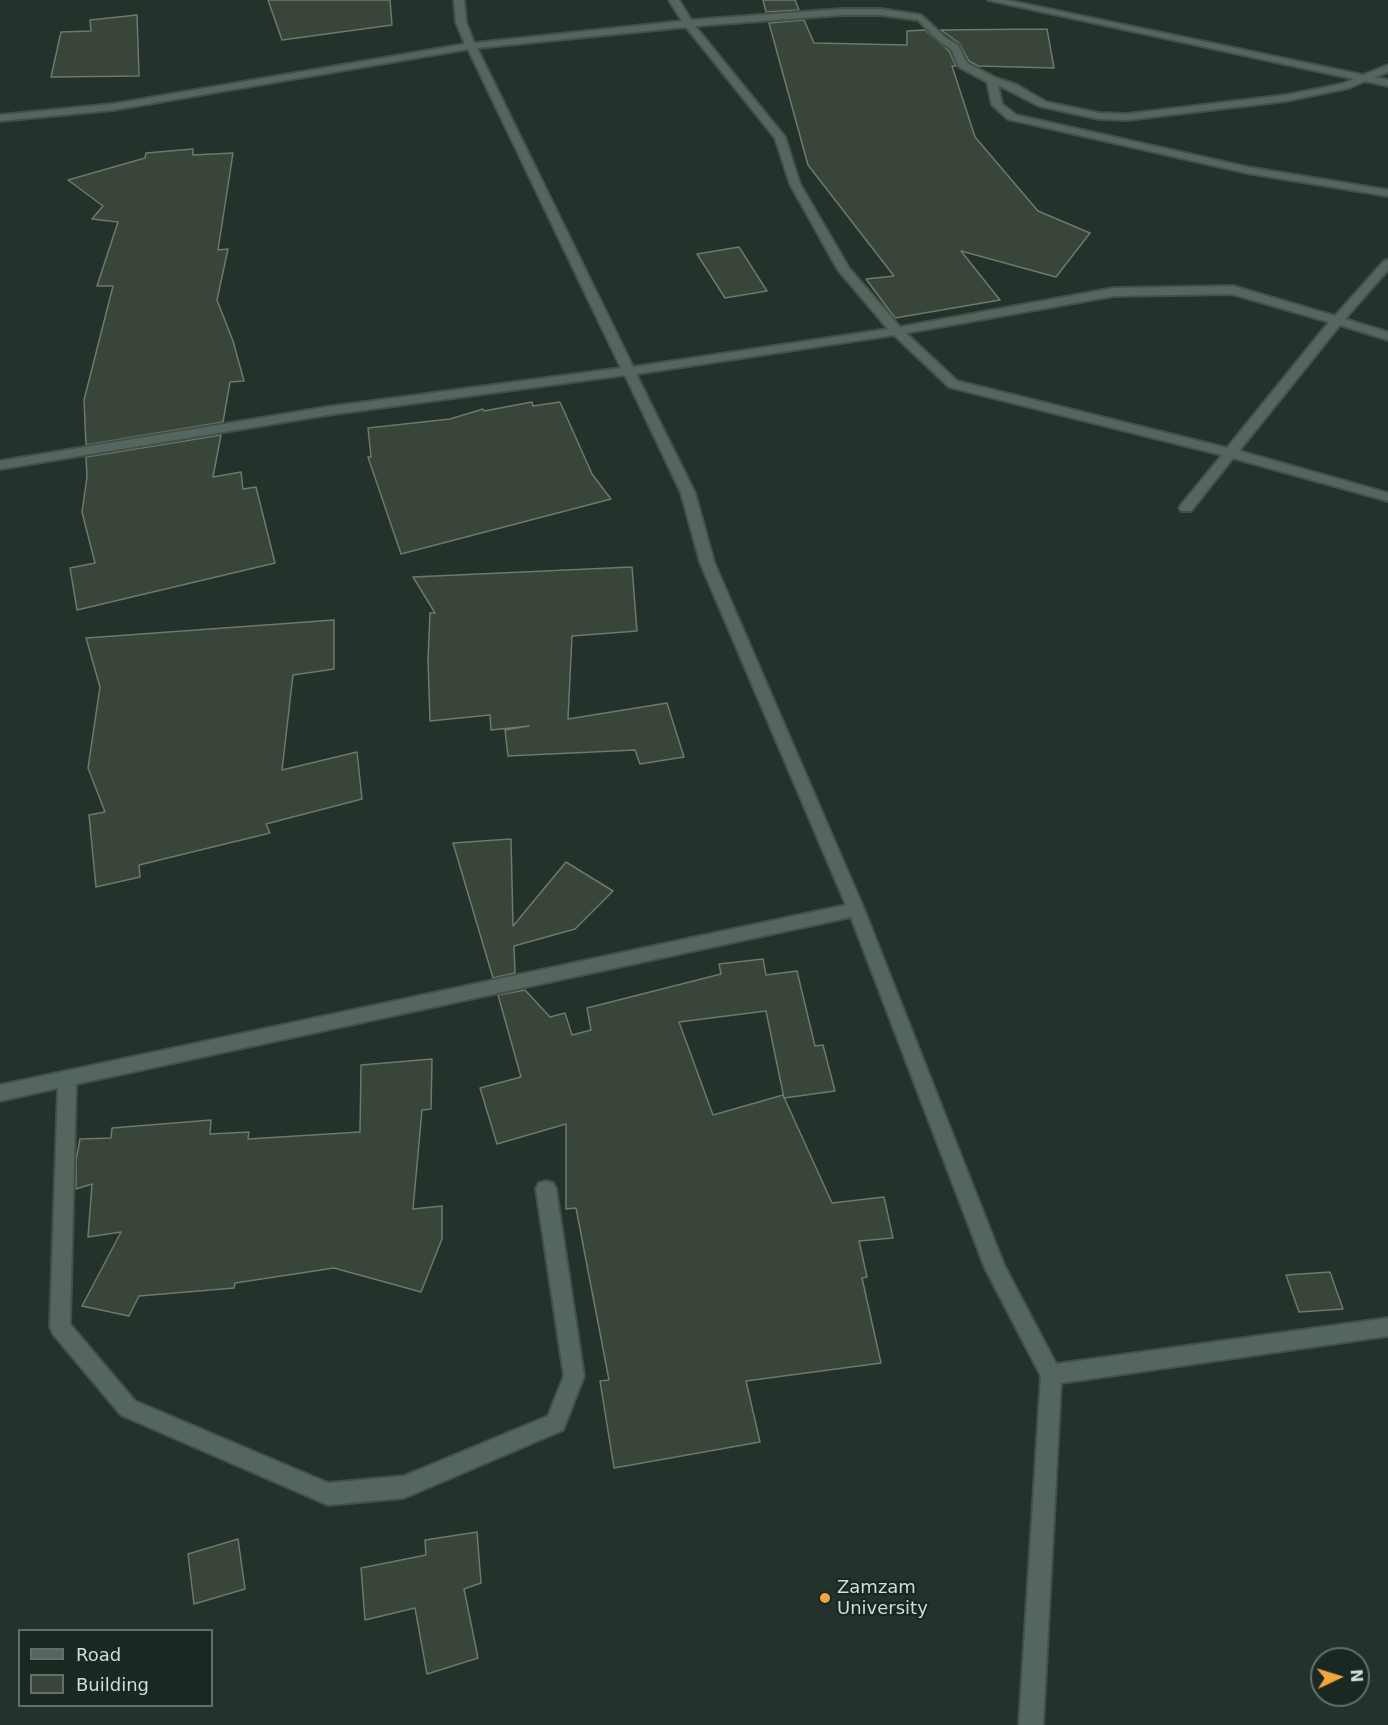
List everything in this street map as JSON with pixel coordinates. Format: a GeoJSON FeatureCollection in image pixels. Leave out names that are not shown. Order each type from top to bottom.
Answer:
{"type":"FeatureCollection","features":[{"type":"Feature","properties":{"kind":"street"},"geometry":{"type":"LineString","coordinates":[[459,0],[461,22],[471,46],[688,493],[707,562],[856,909],[995,1268],[1051,1375],[1031,1725]]}},
{"type":"Feature","properties":{"kind":"street"},"geometry":{"type":"LineString","coordinates":[[674,0],[688,23],[780,137],[795,184],[844,270],[897,331],[953,384],[1231,453],[1388,497]]}},
{"type":"Feature","properties":{"kind":"street"},"geometry":{"type":"LineString","coordinates":[[993,0],[1388,83]]}},
{"type":"Feature","properties":{"kind":"street"},"geometry":{"type":"LineString","coordinates":[[0,118],[113,107],[471,46],[688,23],[842,12],[903,14],[921,18],[943,40],[955,47],[963,65],[992,80],[1013,87],[1043,104],[1071,112],[1099,116],[1127,117],[1286,98],[1345,86],[1388,68]]}},
{"type":"Feature","properties":{"kind":"street"},"geometry":{"type":"LineString","coordinates":[[992,80],[997,105],[1012,117],[1247,170],[1388,193]]}},
{"type":"Feature","properties":{"kind":"street"},"geometry":{"type":"LineString","coordinates":[[1186,508],[1337,321],[1388,263]]}},
{"type":"Feature","properties":{"kind":"street"},"geometry":{"type":"LineString","coordinates":[[0,465],[327,411],[629,371],[897,331],[1070,298],[1126,292],[1233,290],[1388,336]]}},
{"type":"Feature","properties":{"kind":"street"},"geometry":{"type":"LineString","coordinates":[[0,1093],[856,909]]}},
{"type":"Feature","properties":{"kind":"street"},"geometry":{"type":"LineString","coordinates":[[67,1078],[60,1327],[128,1408],[328,1494],[404,1487],[556,1423],[574,1376],[546,1189]]}},
{"type":"Feature","properties":{"kind":"street"},"geometry":{"type":"LineString","coordinates":[[1051,1375],[1388,1327]]}},
{"type":"Feature","properties":{"kind":"building"},"geometry":{"type":"Polygon","coordinates":[[[268,0],[390,0],[392,25],[282,40],[268,0]]]}},
{"type":"Feature","properties":{"kind":"building"},"geometry":{"type":"Polygon","coordinates":[[[763,0],[795,0],[799,10],[766,12],[763,0]]]}},
{"type":"Feature","properties":{"kind":"building"},"geometry":{"type":"Polygon","coordinates":[[[137,15],[139,76],[51,77],[61,32],[91,31],[90,20],[137,15]]]}},
{"type":"Feature","properties":{"kind":"building"},"geometry":{"type":"Polygon","coordinates":[[[804,20],[814,43],[907,45],[907,31],[925,30],[949,51],[956,66],[952,66],[975,137],[1038,211],[1090,233],[1056,277],[961,251],[1000,300],[895,318],[866,279],[894,276],[808,165],[769,23],[804,20]]]}},
{"type":"Feature","properties":{"kind":"building"},"geometry":{"type":"Polygon","coordinates":[[[1047,29],[1054,68],[978,66],[969,61],[959,43],[941,30],[1047,29]]]}},
{"type":"Feature","properties":{"kind":"building"},"geometry":{"type":"Polygon","coordinates":[[[193,149],[193,155],[233,153],[218,250],[228,249],[217,300],[233,341],[244,381],[230,382],[223,422],[86,445],[84,400],[113,286],[97,286],[118,222],[92,219],[103,206],[68,180],[145,158],[146,153],[193,149]]]}},
{"type":"Feature","properties":{"kind":"building"},"geometry":{"type":"Polygon","coordinates":[[[739,247],[767,291],[725,298],[697,254],[739,247]]]}},
{"type":"Feature","properties":{"kind":"building"},"geometry":{"type":"Polygon","coordinates":[[[532,402],[533,406],[560,402],[592,474],[611,499],[401,554],[368,457],[371,457],[368,428],[450,419],[483,409],[484,411],[532,402]]]}},
{"type":"Feature","properties":{"kind":"building"},"geometry":{"type":"Polygon","coordinates":[[[221,435],[213,477],[241,472],[243,489],[256,487],[275,563],[77,610],[70,568],[95,563],[82,512],[87,477],[86,457],[221,435]]]}},
{"type":"Feature","properties":{"kind":"building"},"geometry":{"type":"Polygon","coordinates":[[[632,567],[637,631],[572,636],[568,719],[667,703],[684,757],[640,764],[635,750],[508,756],[505,730],[529,726],[491,730],[490,715],[430,721],[428,660],[430,613],[435,613],[413,577],[632,567]]]}},
{"type":"Feature","properties":{"kind":"building"},"geometry":{"type":"Polygon","coordinates":[[[334,620],[334,669],[293,675],[282,770],[357,752],[362,799],[266,824],[270,833],[139,865],[140,877],[96,887],[89,815],[105,812],[88,768],[100,687],[86,638],[334,620]]]}},
{"type":"Feature","properties":{"kind":"building"},"geometry":{"type":"Polygon","coordinates":[[[511,839],[513,926],[566,862],[613,891],[575,929],[514,946],[515,973],[493,978],[453,843],[511,839]]]}},
{"type":"Feature","properties":{"kind":"building"},"geometry":{"type":"Polygon","coordinates":[[[763,959],[766,975],[797,971],[815,1046],[823,1045],[835,1091],[784,1098],[832,1203],[884,1197],[893,1238],[859,1241],[867,1277],[862,1278],[881,1363],[746,1381],[760,1442],[614,1468],[600,1381],[609,1380],[576,1208],[566,1209],[566,1124],[497,1144],[480,1088],[521,1077],[498,995],[525,990],[550,1017],[565,1013],[572,1035],[591,1030],[587,1008],[721,974],[719,964],[763,959]],[[766,1011],[679,1022],[713,1115],[783,1095],[784,1097],[766,1011]]]}},
{"type":"Feature","properties":{"kind":"building"},"geometry":{"type":"Polygon","coordinates":[[[432,1059],[431,1109],[422,1110],[413,1209],[442,1206],[442,1239],[421,1292],[334,1268],[235,1283],[234,1288],[139,1296],[129,1316],[82,1306],[121,1232],[88,1237],[92,1184],[76,1189],[76,1160],[80,1139],[111,1138],[112,1128],[211,1120],[210,1134],[249,1132],[248,1139],[360,1132],[361,1065],[432,1059]]]}},
{"type":"Feature","properties":{"kind":"building"},"geometry":{"type":"Polygon","coordinates":[[[1330,1272],[1343,1309],[1299,1312],[1286,1275],[1330,1272]]]}},
{"type":"Feature","properties":{"kind":"building"},"geometry":{"type":"Polygon","coordinates":[[[477,1532],[481,1583],[464,1589],[478,1658],[427,1674],[415,1608],[365,1620],[361,1568],[426,1555],[425,1540],[477,1532]]]}},
{"type":"Feature","properties":{"kind":"building"},"geometry":{"type":"Polygon","coordinates":[[[238,1539],[245,1589],[194,1604],[188,1554],[238,1539]]]}},
{"type":"Feature","properties":{"kind":"place","name":"Zamzam University"},"geometry":{"type":"Point","coordinates":[825,1598]}}]}
